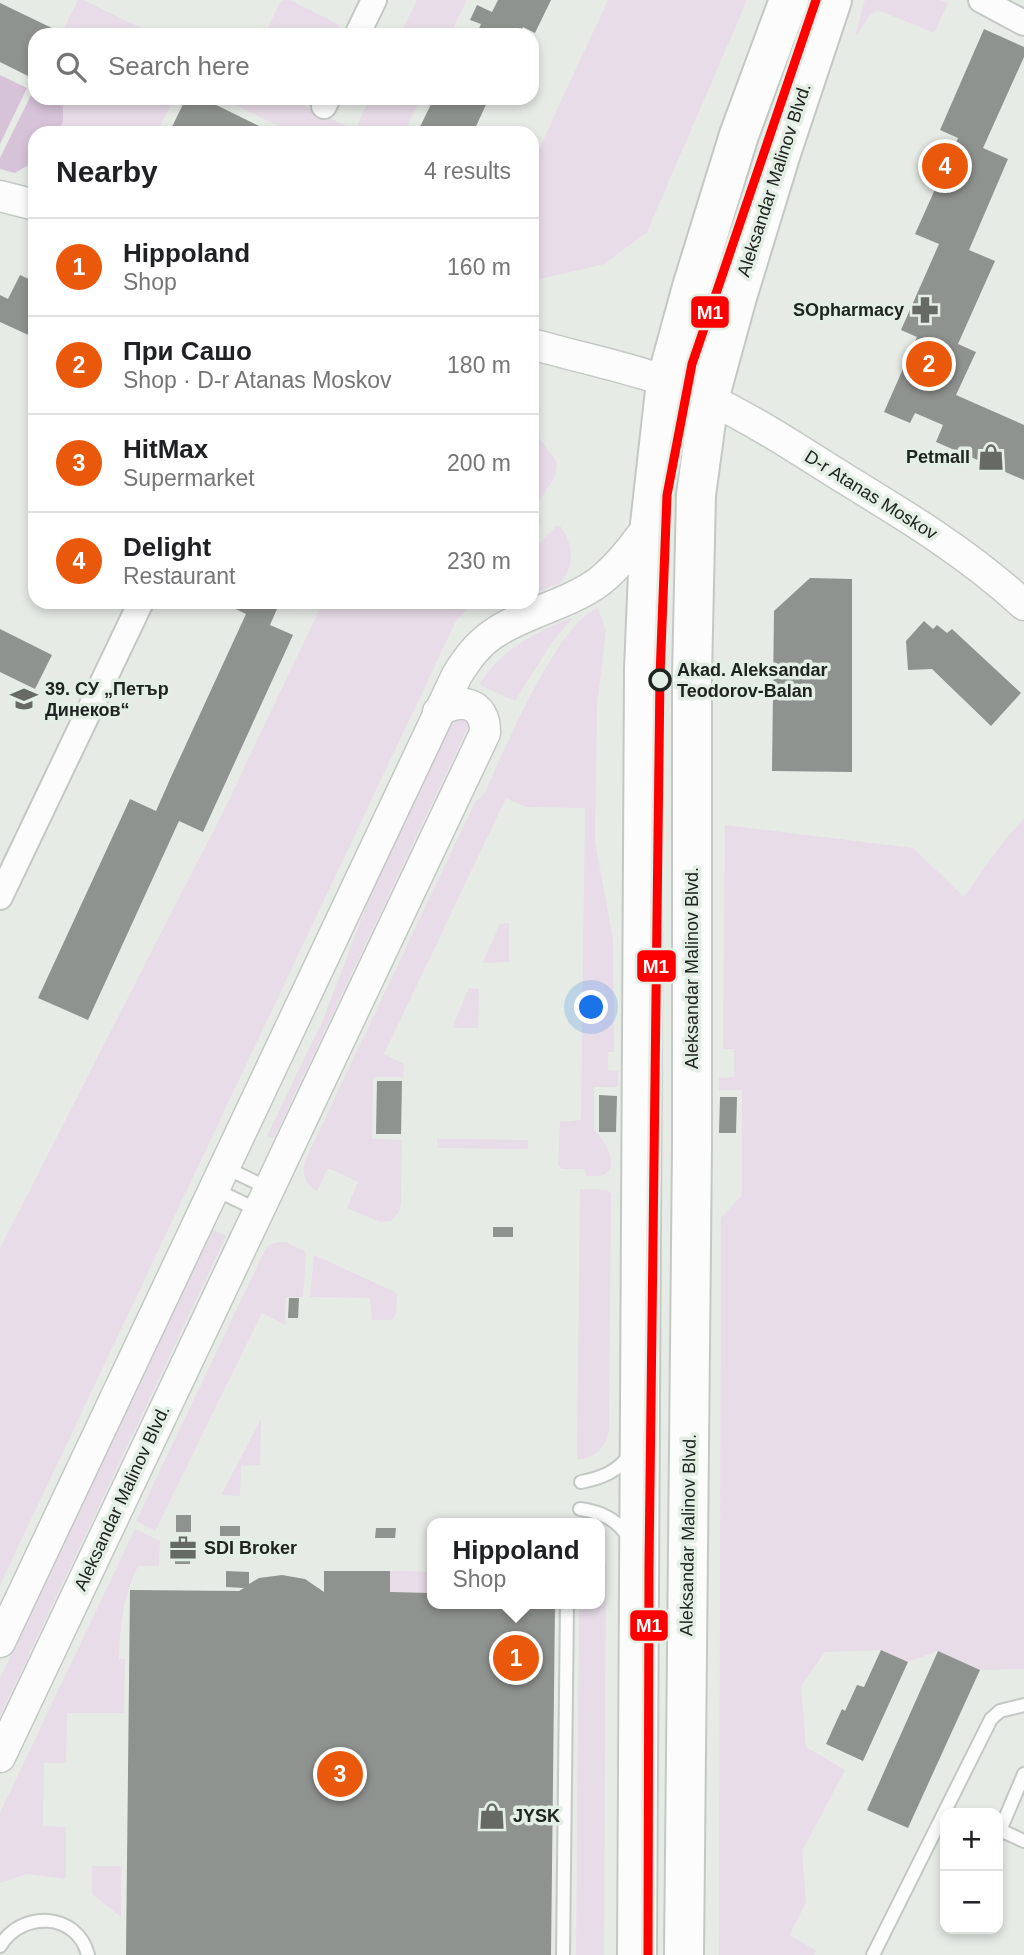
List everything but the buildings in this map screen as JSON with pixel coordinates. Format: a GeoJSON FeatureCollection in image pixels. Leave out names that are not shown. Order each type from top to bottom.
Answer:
{"type":"FeatureCollection","features":[{"type":"Feature","properties":{"kind":"main road"},"geometry":{"type":"LineString","coordinates":[[637,1955],[644,683],[650,524],[666,382],[691,287],[739,135],[789,0]]}},
{"type":"Feature","properties":{"kind":"main road","name":"Aleksandar Malinov Blvd."},"geometry":{"type":"LineString","coordinates":[[684,1955],[691,1172],[692,661],[696,495],[709,399],[737,297],[832,0]]}},
{"type":"Feature","properties":{"kind":"street"},"geometry":{"type":"LineString","coordinates":[[361,28],[374,0]]}},
{"type":"Feature","properties":{"kind":"street"},"geometry":{"type":"LineString","coordinates":[[981,0],[1024,23]]}},
{"type":"Feature","properties":{"kind":"street"},"geometry":{"type":"LineString","coordinates":[[0,195],[28,203]]}},
{"type":"Feature","properties":{"kind":"street","name":"D-r Atanas Moskov"},"geometry":{"type":"LineString","coordinates":[[539,346],[666,382],[709,399],[779,438],[940,537],[1024,605]]}},
{"type":"Feature","properties":{"kind":"street"},"geometry":{"type":"LineString","coordinates":[[0,1642],[457,675],[481,644],[495,633],[598,582],[614,569],[650,524]]}},
{"type":"Feature","properties":{"kind":"street"},"geometry":{"type":"LineString","coordinates":[[0,897],[138,609]]}},
{"type":"Feature","properties":{"kind":"street","name":"Aleksandar Malinov Blvd."},"geometry":{"type":"LineString","coordinates":[[0,1757],[485,733],[485,721],[478,710],[462,703],[450,704],[438,712]]}},
{"type":"Feature","properties":{"kind":"lane"},"geometry":{"type":"LineString","coordinates":[[219,1178],[263,1199]]}},
{"type":"Feature","properties":{"kind":"lane"},"geometry":{"type":"LineString","coordinates":[[219,1178],[263,1199]]}},
{"type":"Feature","properties":{"kind":"lane"},"geometry":{"type":"LineString","coordinates":[[581,1482],[599,1478],[615,1470],[626,1459],[639,1435]]}},
{"type":"Feature","properties":{"kind":"lane"},"geometry":{"type":"LineString","coordinates":[[580,1509],[599,1512],[624,1530],[640,1564]]}},
{"type":"Feature","properties":{"kind":"lane"},"geometry":{"type":"LineString","coordinates":[[563,1955],[567,1609]]}},
{"type":"Feature","properties":{"kind":"lane"},"geometry":{"type":"LineString","coordinates":[[873,1955],[991,1719],[1000,1711],[1024,1705]]}},
{"type":"Feature","properties":{"kind":"lane"},"geometry":{"type":"LineString","coordinates":[[1003,1824],[1024,1774]]}},
{"type":"Feature","properties":{"kind":"lane"},"geometry":{"type":"LineString","coordinates":[[1003,1834],[1024,1841]]}},
{"type":"Feature","properties":{"kind":"lane"},"geometry":{"type":"LineString","coordinates":[[0,1947],[15,1928],[45,1921],[67,1927],[76,1933],[88,1955]]}},
{"type":"Feature","properties":{"kind":"shaded area"},"geometry":{"type":"Polygon","coordinates":[[[78,0],[83,0],[141,28],[64,28],[78,0]]]}},
{"type":"Feature","properties":{"kind":"shaded area"},"geometry":{"type":"Polygon","coordinates":[[[290,0],[336,23],[340,28],[268,28],[280,3],[290,0]]]}},
{"type":"Feature","properties":{"kind":"shaded area"},"geometry":{"type":"Polygon","coordinates":[[[417,0],[467,0],[453,28],[403,28],[417,0]]]}},
{"type":"Feature","properties":{"kind":"shaded area"},"geometry":{"type":"Polygon","coordinates":[[[608,0],[747,0],[647,232],[604,264],[539,279],[539,149],[608,0]]]}},
{"type":"Feature","properties":{"kind":"shaded area"},"geometry":{"type":"Polygon","coordinates":[[[865,0],[940,0],[948,3],[934,33],[878,10],[868,17],[857,36],[865,0]]]}},
{"type":"Feature","properties":{"kind":"shaded area"},"geometry":{"type":"Polygon","coordinates":[[[0,75],[27,88],[0,144],[0,75]]]}},
{"type":"Feature","properties":{"kind":"shaded area"},"geometry":{"type":"Polygon","coordinates":[[[28,101],[28,105],[63,106],[61,126],[28,126],[28,165],[15,173],[0,169],[0,158],[28,101]]]}},
{"type":"Feature","properties":{"kind":"shaded area"},"geometry":{"type":"Polygon","coordinates":[[[52,105],[171,105],[160,126],[61,126],[63,122],[52,105]]]}},
{"type":"Feature","properties":{"kind":"shaded area"},"geometry":{"type":"Polygon","coordinates":[[[235,105],[303,105],[347,126],[279,126],[235,105]]]}},
{"type":"Feature","properties":{"kind":"shaded area"},"geometry":{"type":"Polygon","coordinates":[[[367,105],[418,105],[407,126],[357,126],[367,105]]]}},
{"type":"Feature","properties":{"kind":"shaded area"},"geometry":{"type":"Polygon","coordinates":[[[539,438],[557,462],[555,477],[539,501],[539,438]]]}},
{"type":"Feature","properties":{"kind":"shaded area"},"geometry":{"type":"Polygon","coordinates":[[[556,526],[560,526],[568,540],[571,554],[569,569],[560,583],[539,591],[539,544],[556,526]]]}},
{"type":"Feature","properties":{"kind":"shaded area"},"geometry":{"type":"Polygon","coordinates":[[[598,608],[606,631],[597,705],[595,841],[613,939],[614,1052],[608,1052],[608,1070],[618,1071],[618,1087],[594,1087],[594,1130],[609,1152],[611,1165],[603,1175],[586,1176],[585,1169],[562,1169],[558,1165],[560,1122],[581,1120],[585,808],[526,807],[506,798],[384,1054],[404,1064],[403,1077],[373,1077],[372,1139],[402,1140],[399,1212],[391,1221],[380,1222],[347,1208],[358,1182],[328,1168],[317,1191],[305,1179],[305,1161],[475,802],[484,794],[533,691],[566,637],[582,618],[598,608]]]}},
{"type":"Feature","properties":{"kind":"shaded area"},"geometry":{"type":"Polygon","coordinates":[[[320,609],[467,609],[456,621],[0,1585],[0,1248],[225,808],[320,609]]]}},
{"type":"Feature","properties":{"kind":"shaded area"},"geometry":{"type":"Polygon","coordinates":[[[570,618],[515,701],[482,686],[480,683],[489,671],[508,652],[543,630],[570,618]]]}},
{"type":"Feature","properties":{"kind":"shaded area"},"geometry":{"type":"Polygon","coordinates":[[[458,716],[469,720],[469,725],[274,1138],[267,1136],[323,1020],[371,894],[454,719],[458,716]]]}},
{"type":"Feature","properties":{"kind":"shaded area"},"geometry":{"type":"Polygon","coordinates":[[[1024,818],[1024,1669],[980,1670],[938,1651],[908,1662],[881,1650],[825,1652],[801,1686],[806,1747],[845,1770],[802,1851],[806,1903],[789,1935],[816,1950],[814,1955],[719,1955],[721,1218],[742,1195],[742,1090],[719,1090],[719,1078],[734,1077],[734,1049],[723,1049],[725,825],[913,848],[964,897],[997,850],[1024,818]]]}},
{"type":"Feature","properties":{"kind":"shaded area"},"geometry":{"type":"Polygon","coordinates":[[[509,923],[509,962],[483,963],[500,924],[509,923]]]}},
{"type":"Feature","properties":{"kind":"shaded area"},"geometry":{"type":"Polygon","coordinates":[[[469,988],[479,989],[478,1028],[452,1028],[469,988]]]}},
{"type":"Feature","properties":{"kind":"shaded area"},"geometry":{"type":"Polygon","coordinates":[[[437,1139],[528,1140],[528,1149],[437,1148],[437,1139]]]}},
{"type":"Feature","properties":{"kind":"shaded area"},"geometry":{"type":"Polygon","coordinates":[[[580,1189],[607,1190],[611,1194],[609,1430],[598,1451],[577,1460],[580,1189]]]}},
{"type":"Feature","properties":{"kind":"shaded area"},"geometry":{"type":"Polygon","coordinates":[[[213,1230],[226,1236],[0,1716],[0,1679],[213,1230]]]}},
{"type":"Feature","properties":{"kind":"shaded area"},"geometry":{"type":"Polygon","coordinates":[[[286,1242],[306,1252],[303,1297],[286,1297],[285,1325],[262,1313],[155,1531],[136,1521],[265,1250],[270,1244],[286,1242]]]}},
{"type":"Feature","properties":{"kind":"shaded area"},"geometry":{"type":"Polygon","coordinates":[[[314,1255],[395,1292],[396,1314],[391,1320],[372,1320],[370,1298],[310,1297],[314,1255]]]}},
{"type":"Feature","properties":{"kind":"shaded area"},"geometry":{"type":"Polygon","coordinates":[[[261,1419],[260,1465],[241,1466],[240,1496],[221,1495],[261,1419]]]}},
{"type":"Feature","properties":{"kind":"shaded area"},"geometry":{"type":"Polygon","coordinates":[[[135,1529],[160,1541],[159,1566],[138,1566],[126,1600],[121,1623],[119,1659],[125,1659],[124,1713],[67,1713],[66,1763],[44,1763],[43,1826],[66,1827],[66,1879],[27,1874],[0,1883],[0,1813],[135,1529]]]}},
{"type":"Feature","properties":{"kind":"shaded area"},"geometry":{"type":"Polygon","coordinates":[[[605,1562],[606,1564],[604,1955],[576,1955],[579,1609],[605,1609],[605,1562]]]}},
{"type":"Feature","properties":{"kind":"shaded area"},"geometry":{"type":"Polygon","coordinates":[[[390,1571],[427,1572],[427,1593],[390,1592],[390,1571]]]}},
{"type":"Feature","properties":{"kind":"shaded area"},"geometry":{"type":"Polygon","coordinates":[[[92,1866],[121,1866],[121,1917],[92,1894],[92,1866]]]}},
{"type":"Feature","properties":{"kind":"transit line","name":"M1"},"geometry":{"type":"LineString","coordinates":[[648,1955],[649,1565],[660,676],[667,495],[692,364],[816,0]]}},
{"type":"Feature","properties":{"kind":"place","name":"Delight"},"geometry":{"type":"Point","coordinates":[945,166]}},
{"type":"Feature","properties":{"kind":"place","name":"SOpharmacy"},"geometry":{"type":"Point","coordinates":[925,310]}},
{"type":"Feature","properties":{"kind":"place","name":"При Сашо"},"geometry":{"type":"Point","coordinates":[929,364]}},
{"type":"Feature","properties":{"kind":"place","name":"Petmall"},"geometry":{"type":"Point","coordinates":[991,457]}},
{"type":"Feature","properties":{"kind":"place","name":"Akad. Aleksandar Teodorov-Balan"},"geometry":{"type":"Point","coordinates":[660,680]}},
{"type":"Feature","properties":{"kind":"place","name":"39. СУ „Петър Динеков“"},"geometry":{"type":"Point","coordinates":[24,699]}},
{"type":"Feature","properties":{"kind":"place","name":"SDI Broker"},"geometry":{"type":"Point","coordinates":[183,1548]}},
{"type":"Feature","properties":{"kind":"place","name":"Hippoland"},"geometry":{"type":"Point","coordinates":[516,1658]}},
{"type":"Feature","properties":{"kind":"place","name":"HitMax"},"geometry":{"type":"Point","coordinates":[340,1774]}},
{"type":"Feature","properties":{"kind":"place","name":"JYSK"},"geometry":{"type":"Point","coordinates":[492,1816]}}]}
